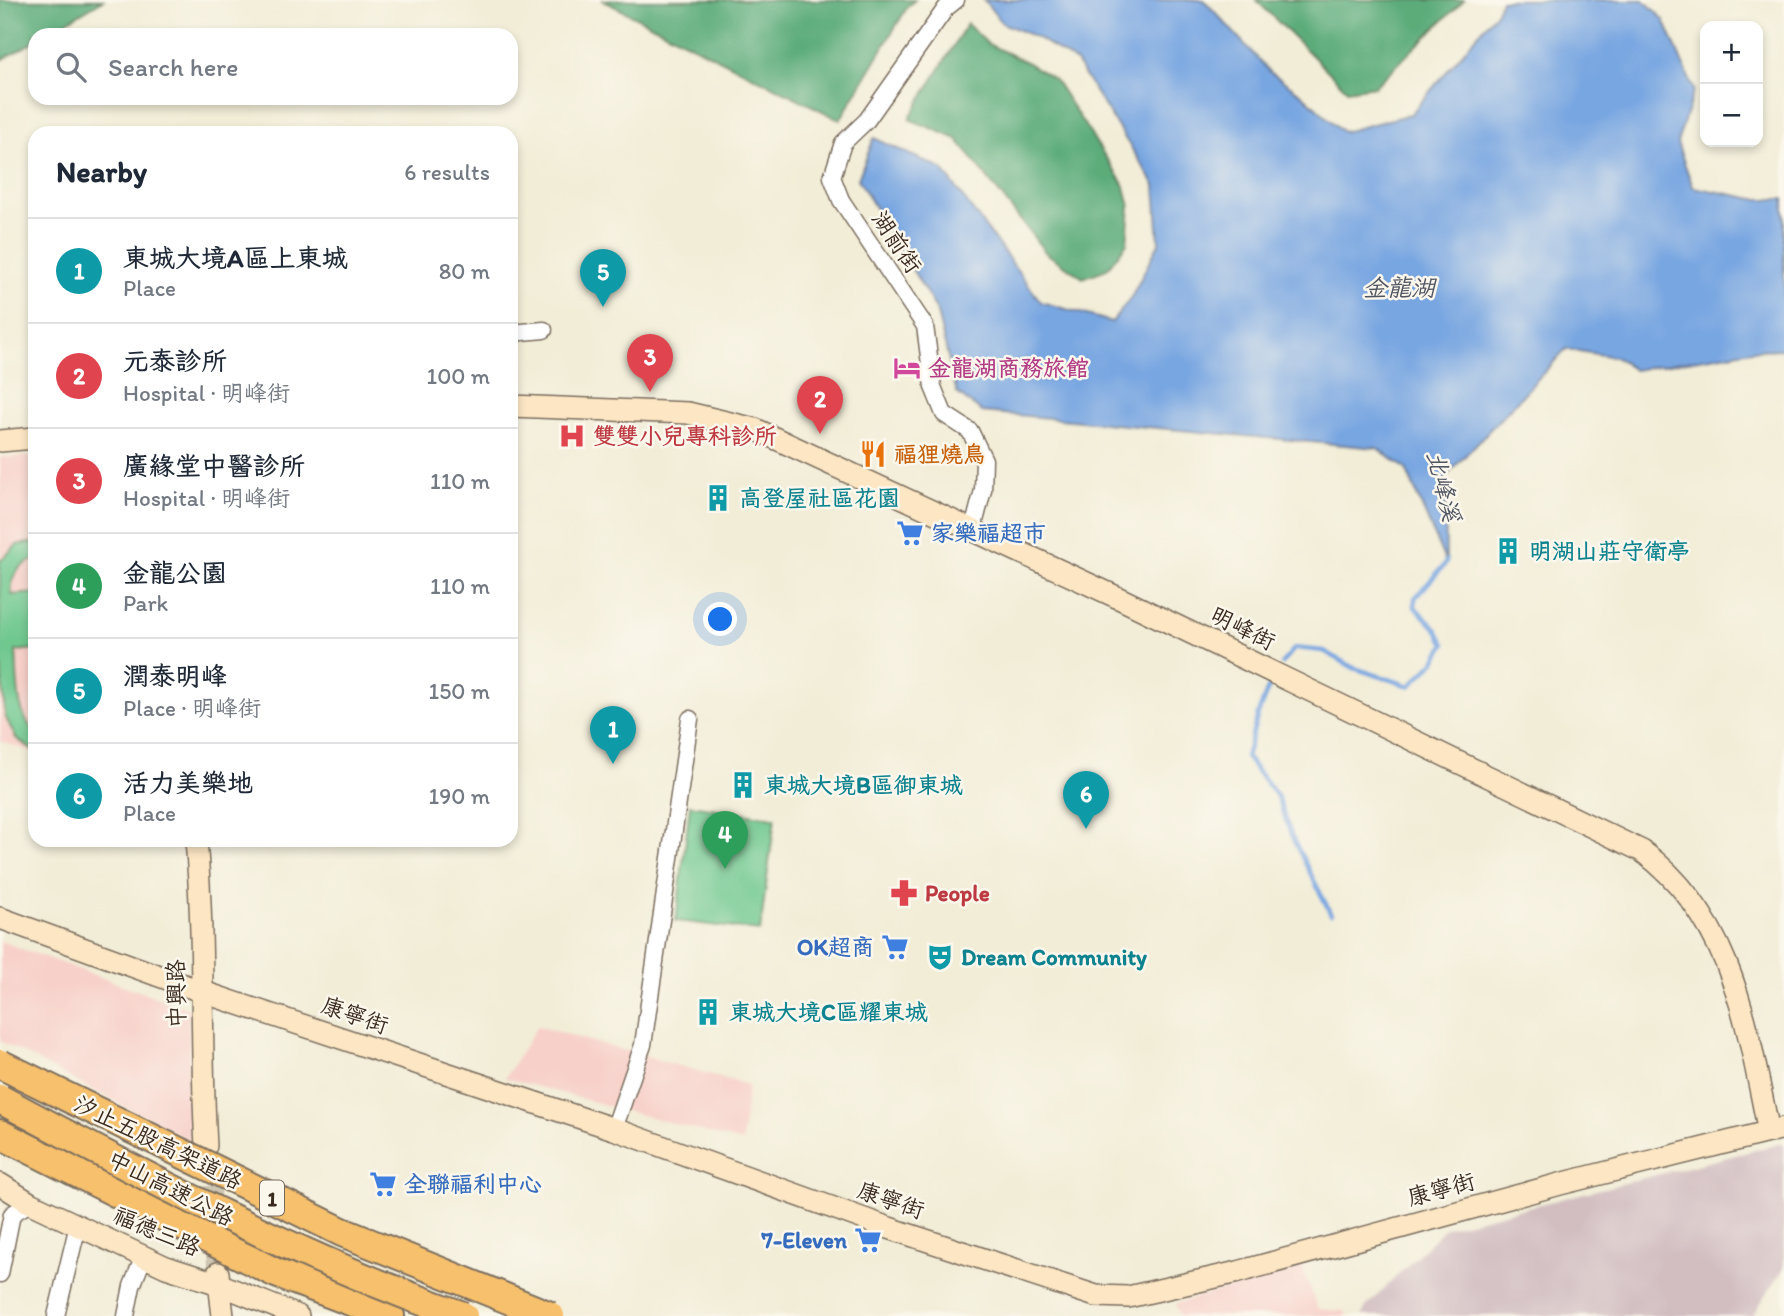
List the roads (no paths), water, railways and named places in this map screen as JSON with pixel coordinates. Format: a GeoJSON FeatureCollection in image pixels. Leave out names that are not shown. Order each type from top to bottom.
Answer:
{"type":"FeatureCollection","features":[{"type":"Feature","properties":{"kind":"highway","name":"汐止五股高架道路"},"geometry":{"type":"LineString","coordinates":[[0,1064],[342,1232],[550,1316]]}},
{"type":"Feature","properties":{"kind":"highway","name":"中山高速公路"},"geometry":{"type":"LineString","coordinates":[[0,1099],[147,1178],[282,1244],[463,1316]]}},
{"type":"Feature","properties":{"kind":"highway","name":"中山高速公路"},"geometry":{"type":"LineString","coordinates":[[0,1134],[276,1273],[390,1316]]}},
{"type":"Feature","properties":{"kind":"street","name":"湖前街"},"geometry":{"type":"LineString","coordinates":[[956,0],[946,8],[867,120],[843,143],[832,177],[841,200],[925,326],[933,387],[944,414],[970,431],[984,460],[983,491],[973,529]]}},
{"type":"Feature","properties":{"kind":"street"},"geometry":{"type":"LineString","coordinates":[[518,332],[544,330]]}},
{"type":"Feature","properties":{"kind":"street","name":"明峰街"},"geometry":{"type":"LineString","coordinates":[[518,406],[688,413],[755,429],[973,529],[1629,845],[1664,867],[1697,908],[1719,944],[1742,1008],[1776,1130]]}},
{"type":"Feature","properties":{"kind":"street"},"geometry":{"type":"LineString","coordinates":[[0,441],[28,439]]}},
{"type":"Feature","properties":{"kind":"street"},"geometry":{"type":"LineString","coordinates":[[614,1129],[643,1045],[690,719]]}},
{"type":"Feature","properties":{"kind":"street","name":"中興路"},"geometry":{"type":"LineString","coordinates":[[196,847],[206,1146]]}},
{"type":"Feature","properties":{"kind":"street","name":"康寧街"},"geometry":{"type":"LineString","coordinates":[[0,918],[203,992],[614,1129],[889,1228],[1097,1296],[1112,1298],[1128,1297],[1238,1272],[1560,1184],[1776,1130]]}},
{"type":"Feature","properties":{"kind":"street","name":"福德三路"},"geometry":{"type":"LineString","coordinates":[[0,1184],[30,1203],[166,1267],[218,1277],[298,1316]]}},
{"type":"Feature","properties":{"kind":"street"},"geometry":{"type":"LineString","coordinates":[[0,1274],[12,1214],[30,1203]]}},
{"type":"Feature","properties":{"kind":"street"},"geometry":{"type":"LineString","coordinates":[[56,1316],[78,1225]]}},
{"type":"Feature","properties":{"kind":"street"},"geometry":{"type":"LineString","coordinates":[[126,1316],[132,1286],[144,1256]]}},
{"type":"Feature","properties":{"kind":"street"},"geometry":{"type":"LineString","coordinates":[[218,1277],[223,1316]]}},
{"type":"Feature","properties":{"kind":"water","name":"金龍湖"},"geometry":{"type":"Polygon","coordinates":[[[984,0],[1204,0],[1270,72],[1302,94],[1343,132],[1411,114],[1496,13],[1501,0],[1644,0],[1664,20],[1694,90],[1677,143],[1693,187],[1755,199],[1784,199],[1784,349],[1752,350],[1634,370],[1615,357],[1566,349],[1445,477],[1446,563],[1406,469],[1377,448],[982,412],[957,393],[936,309],[858,179],[874,138],[942,169],[1041,302],[1112,322],[1132,296],[1159,243],[1155,185],[1076,62],[1036,37],[1002,23],[984,0]]]}},
{"type":"Feature","properties":{"kind":"waterway","name":"北峰溪"},"geometry":{"type":"LineString","coordinates":[[1282,663],[1295,648],[1324,651],[1354,668],[1410,686],[1435,661],[1445,644],[1437,630],[1415,607],[1415,598],[1446,560]]}},
{"type":"Feature","properties":{"kind":"waterway","name":"北峰溪"},"geometry":{"type":"LineString","coordinates":[[1269,686],[1246,757],[1277,796],[1292,837],[1331,914]]}},
{"type":"Feature","properties":{"kind":"tunnel"},"geometry":{"type":"LineString","coordinates":[[207,1155],[218,1270]]}},
{"type":"Feature","properties":{"kind":"place","name":"潤泰明峰"},"geometry":{"type":"Point","coordinates":[603,307]}},
{"type":"Feature","properties":{"kind":"place","name":"金龍湖商務旅館"},"geometry":{"type":"Point","coordinates":[907,368]}},
{"type":"Feature","properties":{"kind":"place","name":"廣緣堂中醫診所"},"geometry":{"type":"Point","coordinates":[650,392]}},
{"type":"Feature","properties":{"kind":"place","name":"元泰診所"},"geometry":{"type":"Point","coordinates":[820,434]}},
{"type":"Feature","properties":{"kind":"place","name":"雙雙小兒專科診所"},"geometry":{"type":"Point","coordinates":[572,436]}},
{"type":"Feature","properties":{"kind":"place","name":"福狸燒鳥"},"geometry":{"type":"Point","coordinates":[873,454]}},
{"type":"Feature","properties":{"kind":"place","name":"高登屋社區花園"},"geometry":{"type":"Point","coordinates":[718,498]}},
{"type":"Feature","properties":{"kind":"place","name":"家樂福超市"},"geometry":{"type":"Point","coordinates":[910,533]}},
{"type":"Feature","properties":{"kind":"place","name":"明湖山莊守衛亭"},"geometry":{"type":"Point","coordinates":[1508,551]}},
{"type":"Feature","properties":{"kind":"place","name":"東城大境A區上東城"},"geometry":{"type":"Point","coordinates":[613,764]}},
{"type":"Feature","properties":{"kind":"place","name":"東城大境B區御東城"},"geometry":{"type":"Point","coordinates":[743,785]}},
{"type":"Feature","properties":{"kind":"place","name":"活力美樂地"},"geometry":{"type":"Point","coordinates":[1086,829]}},
{"type":"Feature","properties":{"kind":"place","name":"金龍公園"},"geometry":{"type":"Point","coordinates":[725,869]}},
{"type":"Feature","properties":{"kind":"place","name":"People"},"geometry":{"type":"Point","coordinates":[904,893]}},
{"type":"Feature","properties":{"kind":"place","name":"OK超商"},"geometry":{"type":"Point","coordinates":[895,947]}},
{"type":"Feature","properties":{"kind":"place","name":"Dream Community"},"geometry":{"type":"Point","coordinates":[940,957]}},
{"type":"Feature","properties":{"kind":"place","name":"東城大境C區耀東城"},"geometry":{"type":"Point","coordinates":[708,1012]}},
{"type":"Feature","properties":{"kind":"place","name":"全聯福利中心"},"geometry":{"type":"Point","coordinates":[383,1184]}},
{"type":"Feature","properties":{"kind":"place","name":"7-Eleven"},"geometry":{"type":"Point","coordinates":[868,1240]}}]}
